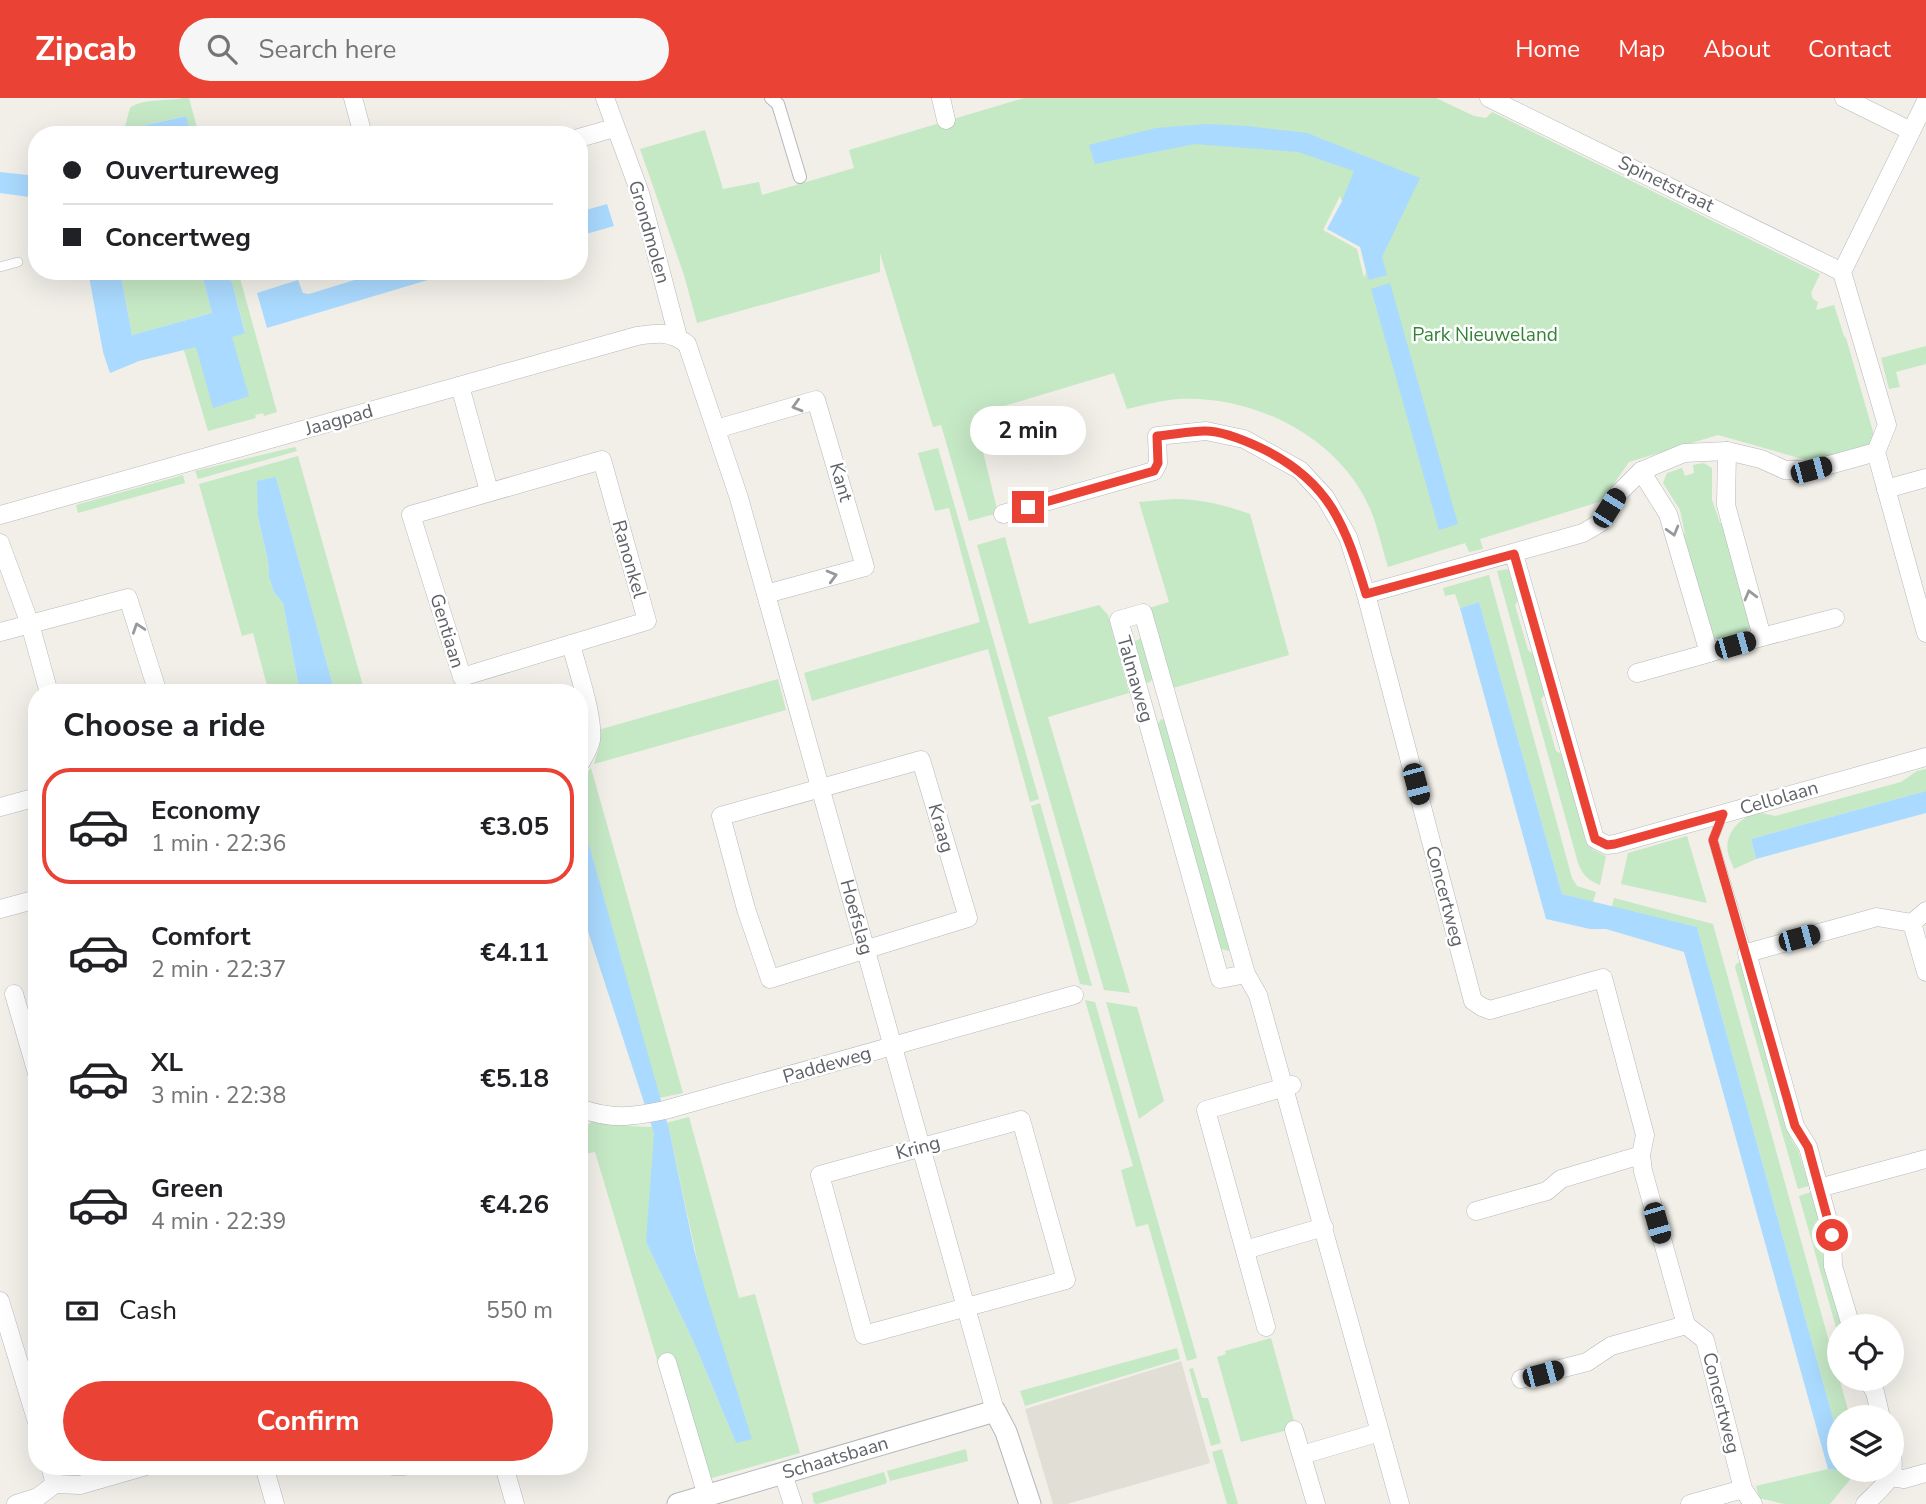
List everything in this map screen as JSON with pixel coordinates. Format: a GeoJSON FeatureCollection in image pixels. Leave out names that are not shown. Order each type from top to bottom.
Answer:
{"type":"FeatureCollection","features":[{"type":"Feature","properties":{"kind":"street"},"geometry":{"type":"LineString","coordinates":[[353,98],[361,126]]}},
{"type":"Feature","properties":{"kind":"street","name":"Grondmolen"},"geometry":{"type":"LineString","coordinates":[[605,98],[640,192],[678,337]]}},
{"type":"Feature","properties":{"kind":"street"},"geometry":{"type":"LineString","coordinates":[[771,98],[778,104],[800,177]]}},
{"type":"Feature","properties":{"kind":"street"},"geometry":{"type":"LineString","coordinates":[[941,98],[946,120]]}},
{"type":"Feature","properties":{"kind":"street","name":"Spinetstraat"},"geometry":{"type":"LineString","coordinates":[[1489,98],[1842,272]]}},
{"type":"Feature","properties":{"kind":"street"},"geometry":{"type":"LineString","coordinates":[[1844,98],[1918,124]]}},
{"type":"Feature","properties":{"kind":"street"},"geometry":{"type":"LineString","coordinates":[[1926,101],[1918,124],[1842,272],[1887,425],[1876,453],[1926,633]]}},
{"type":"Feature","properties":{"kind":"street"},"geometry":{"type":"LineString","coordinates":[[588,135],[614,128]]}},
{"type":"Feature","properties":{"kind":"street","name":"Jaagpad"},"geometry":{"type":"LineString","coordinates":[[0,515],[637,336],[663,332],[678,337]]}},
{"type":"Feature","properties":{"kind":"street","name":"Hoefslag"},"geometry":{"type":"LineString","coordinates":[[678,337],[687,344],[739,498],[995,1411],[1006,1432],[1030,1504]]}},
{"type":"Feature","properties":{"kind":"street"},"geometry":{"type":"LineString","coordinates":[[460,386],[489,491]]}},
{"type":"Feature","properties":{"kind":"street","name":"Kant"},"geometry":{"type":"LineString","coordinates":[[716,429],[816,400],[835,460],[865,567],[766,594]]}},
{"type":"Feature","properties":{"kind":"street","name":"Concertweg"},"geometry":{"type":"LineString","coordinates":[[1003,514],[1154,471],[1158,463],[1157,436],[1206,431],[1244,439],[1300,470],[1325,497],[1348,537],[1366,594],[1473,1000],[1490,1010],[1603,978],[1645,1135],[1643,1171],[1686,1325],[1705,1340],[1743,1489],[1753,1504]]}},
{"type":"Feature","properties":{"kind":"street"},"geometry":{"type":"LineString","coordinates":[[1366,594],[1583,533],[1600,523],[1618,494],[1641,471],[1684,453],[1727,452],[1761,459],[1785,470],[1811,470],[1876,453]]}},
{"type":"Feature","properties":{"kind":"street"},"geometry":{"type":"LineString","coordinates":[[1727,452],[1726,505],[1762,637]]}},
{"type":"Feature","properties":{"kind":"street","name":"Ranonkel"},"geometry":{"type":"LineString","coordinates":[[489,491],[602,460],[647,621],[571,644]]}},
{"type":"Feature","properties":{"kind":"street"},"geometry":{"type":"LineString","coordinates":[[1641,471],[1668,514],[1709,653]]}},
{"type":"Feature","properties":{"kind":"street"},"geometry":{"type":"LineString","coordinates":[[1886,489],[1926,478]]}},
{"type":"Feature","properties":{"kind":"street","name":"Gentiaan"},"geometry":{"type":"LineString","coordinates":[[489,491],[411,515],[461,677],[571,644]]}},
{"type":"Feature","properties":{"kind":"street"},"geometry":{"type":"LineString","coordinates":[[0,543],[30,624],[47,684]]}},
{"type":"Feature","properties":{"kind":"street","name":"Cellolaan"},"geometry":{"type":"LineString","coordinates":[[1514,554],[1595,839],[1607,845],[1926,757]]}},
{"type":"Feature","properties":{"kind":"street"},"geometry":{"type":"LineString","coordinates":[[0,632],[128,598],[155,684]]}},
{"type":"Feature","properties":{"kind":"street","name":"Talmaweg"},"geometry":{"type":"LineString","coordinates":[[1246,974],[1220,979],[1118,620],[1143,613],[1246,974],[1258,995],[1288,1087],[1400,1504]]}},
{"type":"Feature","properties":{"kind":"street"},"geometry":{"type":"LineString","coordinates":[[1637,673],[1835,618]]}},
{"type":"Feature","properties":{"kind":"street"},"geometry":{"type":"LineString","coordinates":[[571,644],[581,684]]}},
{"type":"Feature","properties":{"kind":"street"},"geometry":{"type":"LineString","coordinates":[[588,710],[591,733],[588,747]]}},
{"type":"Feature","properties":{"kind":"street","name":"Kraag"},"geometry":{"type":"LineString","coordinates":[[921,760],[968,918],[866,949],[771,979],[746,909],[721,816],[921,760]]}},
{"type":"Feature","properties":{"kind":"street"},"geometry":{"type":"LineString","coordinates":[[0,807],[28,799]]}},
{"type":"Feature","properties":{"kind":"street"},"geometry":{"type":"LineString","coordinates":[[0,909],[28,901]]}},
{"type":"Feature","properties":{"kind":"street"},"geometry":{"type":"LineString","coordinates":[[1847,1314],[1833,1266],[1832,1235],[1808,1147],[1795,1126],[1747,953],[1877,917],[1919,917],[1926,972]]}},
{"type":"Feature","properties":{"kind":"street"},"geometry":{"type":"LineString","coordinates":[[14,994],[28,1042]]}},
{"type":"Feature","properties":{"kind":"street","name":"Paddeweg"},"geometry":{"type":"LineString","coordinates":[[588,1111],[608,1117],[665,1110],[1074,995]]}},
{"type":"Feature","properties":{"kind":"street"},"geometry":{"type":"LineString","coordinates":[[1266,1327],[1206,1110],[1288,1087]]}},
{"type":"Feature","properties":{"kind":"street","name":"Kring"},"geometry":{"type":"LineString","coordinates":[[1021,1120],[1066,1280],[967,1307],[863,1335],[820,1175],[1021,1120]]}},
{"type":"Feature","properties":{"kind":"street"},"geometry":{"type":"LineString","coordinates":[[1476,1211],[1547,1191],[1561,1179],[1642,1155]]}},
{"type":"Feature","properties":{"kind":"street"},"geometry":{"type":"LineString","coordinates":[[1819,1188],[1926,1159]]}},
{"type":"Feature","properties":{"kind":"street"},"geometry":{"type":"LineString","coordinates":[[1245,1250],[1324,1227]]}},
{"type":"Feature","properties":{"kind":"street"},"geometry":{"type":"LineString","coordinates":[[0,1301],[28,1393]]}},
{"type":"Feature","properties":{"kind":"street"},"geometry":{"type":"LineString","coordinates":[[1521,1380],[1587,1362],[1611,1346],[1686,1325]]}},
{"type":"Feature","properties":{"kind":"street"},"geometry":{"type":"LineString","coordinates":[[667,1362],[707,1496]]}},
{"type":"Feature","properties":{"kind":"street","name":"Schaatsbaan"},"geometry":{"type":"LineString","coordinates":[[678,1504],[995,1411]]}},
{"type":"Feature","properties":{"kind":"street"},"geometry":{"type":"LineString","coordinates":[[1294,1430],[1316,1504]]}},
{"type":"Feature","properties":{"kind":"street"},"geometry":{"type":"LineString","coordinates":[[1303,1455],[1380,1432]]}},
{"type":"Feature","properties":{"kind":"street"},"geometry":{"type":"LineString","coordinates":[[1904,1479],[1926,1473]]}},
{"type":"Feature","properties":{"kind":"street"},"geometry":{"type":"LineString","coordinates":[[783,1474],[793,1504]]}},
{"type":"Feature","properties":{"kind":"street"},"geometry":{"type":"LineString","coordinates":[[16,1504],[38,1497],[53,1475],[80,1485],[115,1475]]}},
{"type":"Feature","properties":{"kind":"street"},"geometry":{"type":"LineString","coordinates":[[267,1475],[275,1504]]}},
{"type":"Feature","properties":{"kind":"street"},"geometry":{"type":"LineString","coordinates":[[507,1475],[515,1504]]}},
{"type":"Feature","properties":{"kind":"street"},"geometry":{"type":"LineString","coordinates":[[1865,1504],[1886,1482]]}},
{"type":"Feature","properties":{"kind":"street"},"geometry":{"type":"LineString","coordinates":[[1690,1504],[1709,1502],[1743,1489]]}},
{"type":"Feature","properties":{"kind":"lane"},"geometry":{"type":"LineString","coordinates":[[0,267],[18,262]]}},
{"type":"Feature","properties":{"kind":"lane"},"geometry":{"type":"LineString","coordinates":[[1723,814],[1713,840],[1747,953]]}},
{"type":"Feature","properties":{"kind":"shaded area"},"geometry":{"type":"Polygon","coordinates":[[[1181,1361],[1210,1463],[1067,1504],[1053,1504],[1025,1409],[1181,1361]]]}},
{"type":"Feature","properties":{"kind":"green space"},"geometry":{"type":"Polygon","coordinates":[[[189,98],[197,126],[188,126],[185,116],[141,126],[125,126],[130,108],[148,101],[189,98]]]}},
{"type":"Feature","properties":{"kind":"green space","name":"Park Nieuweland"},"geometry":{"type":"Polygon","coordinates":[[[1024,98],[1436,98],[1474,116],[1486,118],[1492,112],[1820,274],[1811,293],[1813,299],[1818,302],[1816,310],[1834,305],[1878,449],[1824,465],[1718,435],[1629,462],[1602,501],[1480,539],[1483,549],[1469,552],[1465,543],[1388,567],[1371,511],[1357,485],[1339,462],[1317,442],[1265,413],[1237,405],[1179,399],[1127,409],[1114,373],[974,415],[998,513],[969,521],[941,425],[933,427],[880,253],[880,272],[697,323],[684,275],[640,149],[705,130],[723,189],[759,182],[762,195],[854,168],[849,150],[1024,98]]]}},
{"type":"Feature","properties":{"kind":"green space"},"geometry":{"type":"Polygon","coordinates":[[[122,280],[203,280],[212,313],[132,335],[122,280]]]}},
{"type":"Feature","properties":{"kind":"green space"},"geometry":{"type":"Polygon","coordinates":[[[231,280],[240,280],[277,412],[264,416],[263,413],[255,415],[256,418],[208,431],[184,350],[245,332],[231,280]]]}},
{"type":"Feature","properties":{"kind":"green space"},"geometry":{"type":"Polygon","coordinates":[[[1926,346],[1926,364],[1896,372],[1900,387],[1889,389],[1881,358],[1926,346]]]}},
{"type":"Feature","properties":{"kind":"green space"},"geometry":{"type":"Polygon","coordinates":[[[295,447],[297,451],[198,479],[195,471],[295,447]]]}},
{"type":"Feature","properties":{"kind":"green space"},"geometry":{"type":"Polygon","coordinates":[[[938,448],[1039,799],[1030,802],[988,649],[812,701],[804,673],[980,622],[949,508],[935,511],[918,453],[938,448]]]}},
{"type":"Feature","properties":{"kind":"green space"},"geometry":{"type":"Polygon","coordinates":[[[298,456],[362,684],[333,684],[276,477],[258,517],[269,577],[274,592],[283,603],[298,684],[267,684],[253,633],[242,636],[199,484],[298,456]]]}},
{"type":"Feature","properties":{"kind":"green space"},"geometry":{"type":"Polygon","coordinates":[[[1704,463],[1712,468],[1712,500],[1720,523],[1725,523],[1752,625],[1745,632],[1729,639],[1712,638],[1679,536],[1685,534],[1680,510],[1663,483],[1667,473],[1682,468],[1685,476],[1694,473],[1693,465],[1704,463]]]}},
{"type":"Feature","properties":{"kind":"green space"},"geometry":{"type":"Polygon","coordinates":[[[183,475],[185,483],[78,513],[76,505],[183,475]]]}},
{"type":"Feature","properties":{"kind":"green space"},"geometry":{"type":"Polygon","coordinates":[[[1174,499],[1213,503],[1250,514],[1289,655],[1173,688],[1149,608],[1169,602],[1139,502],[1174,499]]]}},
{"type":"Feature","properties":{"kind":"green space"},"geometry":{"type":"Polygon","coordinates":[[[1005,537],[1029,624],[1099,605],[1108,615],[1129,693],[1048,717],[1130,993],[1104,990],[977,545],[1005,537]]]}},
{"type":"Feature","properties":{"kind":"green space"},"geometry":{"type":"Polygon","coordinates":[[[1507,569],[1511,572],[1519,599],[1515,605],[1528,650],[1534,655],[1545,694],[1541,699],[1556,751],[1562,754],[1587,842],[1592,849],[1606,856],[1600,885],[1586,877],[1578,863],[1497,571],[1507,569]]]}},
{"type":"Feature","properties":{"kind":"green space"},"geometry":{"type":"Polygon","coordinates":[[[1489,575],[1572,878],[1577,886],[1596,892],[1593,902],[1562,894],[1479,602],[1460,608],[1455,594],[1445,596],[1443,588],[1489,575]]]}},
{"type":"Feature","properties":{"kind":"green space"},"geometry":{"type":"Polygon","coordinates":[[[1142,638],[1155,676],[1149,683],[1142,680],[1133,645],[1142,638]]]}},
{"type":"Feature","properties":{"kind":"green space"},"geometry":{"type":"Polygon","coordinates":[[[778,679],[786,710],[594,764],[599,747],[598,730],[778,679]]]}},
{"type":"Feature","properties":{"kind":"green space"},"geometry":{"type":"Polygon","coordinates":[[[1161,719],[1169,723],[1231,944],[1229,951],[1217,948],[1156,727],[1161,719]]]}},
{"type":"Feature","properties":{"kind":"green space"},"geometry":{"type":"Polygon","coordinates":[[[591,768],[683,1093],[659,1098],[588,841],[588,771],[591,768]]]}},
{"type":"Feature","properties":{"kind":"green space"},"geometry":{"type":"Polygon","coordinates":[[[1926,769],[1926,791],[1751,839],[1756,859],[1734,869],[1728,853],[1728,839],[1735,827],[1746,818],[1759,813],[1775,816],[1901,782],[1917,771],[1926,769]]]}},
{"type":"Feature","properties":{"kind":"green space"},"geometry":{"type":"Polygon","coordinates":[[[1040,803],[1092,986],[1080,984],[1031,806],[1040,803]]]}},
{"type":"Feature","properties":{"kind":"green space"},"geometry":{"type":"Polygon","coordinates":[[[1687,836],[1707,903],[1621,884],[1628,853],[1687,836]]]}},
{"type":"Feature","properties":{"kind":"green space"},"geometry":{"type":"Polygon","coordinates":[[[1614,898],[1713,924],[1827,1334],[1827,1391],[1843,1391],[1847,1405],[1829,1405],[1697,927],[1612,907],[1614,898]]]}},
{"type":"Feature","properties":{"kind":"green space"},"geometry":{"type":"Polygon","coordinates":[[[1741,962],[1791,1139],[1798,1150],[1809,1186],[1798,1189],[1735,967],[1741,962]]]}},
{"type":"Feature","properties":{"kind":"green space"},"geometry":{"type":"Polygon","coordinates":[[[1085,1000],[1095,1002],[1197,1358],[1187,1361],[1148,1224],[1136,1227],[1121,1170],[1133,1166],[1085,1000]]]}},
{"type":"Feature","properties":{"kind":"green space"},"geometry":{"type":"Polygon","coordinates":[[[1106,1002],[1137,1007],[1164,1101],[1139,1119],[1106,1002]]]}},
{"type":"Feature","properties":{"kind":"green space"},"geometry":{"type":"Polygon","coordinates":[[[689,1117],[739,1298],[755,1294],[800,1453],[694,1483],[595,1152],[588,1153],[588,1124],[594,1120],[650,1127],[689,1117]],[[669,1129],[646,1242],[695,1345],[736,1443],[669,1129]]]}},
{"type":"Feature","properties":{"kind":"green space"},"geometry":{"type":"Polygon","coordinates":[[[1811,1192],[1821,1230],[1824,1259],[1840,1314],[1832,1314],[1799,1196],[1811,1192]]]}},
{"type":"Feature","properties":{"kind":"green space"},"geometry":{"type":"Polygon","coordinates":[[[1271,1338],[1296,1428],[1241,1442],[1217,1357],[1226,1354],[1225,1351],[1271,1338]]]}},
{"type":"Feature","properties":{"kind":"green space"},"geometry":{"type":"Polygon","coordinates":[[[1177,1348],[1180,1359],[1025,1406],[1020,1391],[1177,1348]]]}},
{"type":"Feature","properties":{"kind":"green space"},"geometry":{"type":"Polygon","coordinates":[[[1193,1368],[1202,1398],[1208,1398],[1221,1443],[1211,1446],[1189,1369],[1193,1368]]]}},
{"type":"Feature","properties":{"kind":"green space"},"geometry":{"type":"Polygon","coordinates":[[[966,1449],[968,1461],[890,1481],[887,1471],[966,1449]]]}},
{"type":"Feature","properties":{"kind":"green space"},"geometry":{"type":"Polygon","coordinates":[[[1222,1449],[1238,1504],[1227,1504],[1212,1452],[1222,1449]]]}},
{"type":"Feature","properties":{"kind":"green space"},"geometry":{"type":"Polygon","coordinates":[[[1827,1469],[1827,1482],[1848,1482],[1830,1504],[1784,1504],[1759,1498],[1756,1486],[1827,1469]]]}},
{"type":"Feature","properties":{"kind":"green space"},"geometry":{"type":"Polygon","coordinates":[[[884,1472],[887,1482],[885,1484],[814,1503],[812,1493],[884,1472]]]}},
{"type":"Feature","properties":{"kind":"water"},"geometry":{"type":"Polygon","coordinates":[[[186,116],[189,126],[142,126],[186,116]]]}},
{"type":"Feature","properties":{"kind":"water"},"geometry":{"type":"Polygon","coordinates":[[[1207,124],[1307,133],[1420,178],[1382,257],[1387,275],[1369,280],[1360,247],[1326,229],[1342,201],[1354,171],[1298,152],[1195,144],[1095,164],[1089,145],[1156,128],[1207,124]]]}},
{"type":"Feature","properties":{"kind":"water"},"geometry":{"type":"Polygon","coordinates":[[[0,172],[28,175],[28,197],[0,193],[0,172]]]}},
{"type":"Feature","properties":{"kind":"water"},"geometry":{"type":"Polygon","coordinates":[[[607,204],[614,226],[588,233],[588,209],[607,204]]]}},
{"type":"Feature","properties":{"kind":"water"},"geometry":{"type":"Polygon","coordinates":[[[90,280],[122,280],[132,335],[212,313],[203,280],[231,280],[245,333],[232,337],[249,396],[213,408],[196,347],[139,361],[110,373],[103,352],[90,280]]]}},
{"type":"Feature","properties":{"kind":"water"},"geometry":{"type":"Polygon","coordinates":[[[298,280],[303,293],[309,294],[355,280],[428,280],[267,328],[257,293],[298,280]]]}},
{"type":"Feature","properties":{"kind":"water"},"geometry":{"type":"Polygon","coordinates":[[[1390,283],[1458,524],[1439,530],[1371,289],[1390,283]]]}},
{"type":"Feature","properties":{"kind":"water"},"geometry":{"type":"Polygon","coordinates":[[[276,477],[333,684],[298,684],[283,603],[274,592],[269,577],[258,517],[257,481],[276,477]]]}},
{"type":"Feature","properties":{"kind":"water"},"geometry":{"type":"Polygon","coordinates":[[[1479,602],[1562,894],[1697,927],[1829,1405],[1827,1405],[1827,1465],[1684,952],[1606,929],[1590,929],[1546,919],[1460,608],[1479,602]]]}},
{"type":"Feature","properties":{"kind":"water"},"geometry":{"type":"Polygon","coordinates":[[[1926,791],[1926,813],[1756,859],[1751,839],[1926,791]]]}},
{"type":"Feature","properties":{"kind":"water"},"geometry":{"type":"Polygon","coordinates":[[[588,841],[669,1129],[705,1290],[752,1439],[736,1443],[695,1345],[646,1242],[654,1133],[588,931],[588,841]]]}},
{"type":"Feature","properties":{"kind":"pier"},"geometry":{"type":"Polygon","coordinates":[[[1340,196],[1342,201],[1327,229],[1360,247],[1366,272],[1364,278],[1357,249],[1323,230],[1340,196]]]}},
{"type":"Feature","properties":{"kind":"route"},"geometry":{"type":"LineString","coordinates":[[1028,507],[1154,471],[1158,463],[1157,436],[1206,431],[1244,439],[1300,470],[1325,497],[1348,537],[1366,594],[1514,554],[1595,839],[1607,845],[1615,844],[1723,814],[1713,840],[1795,1126],[1808,1147],[1832,1235]]}}]}
